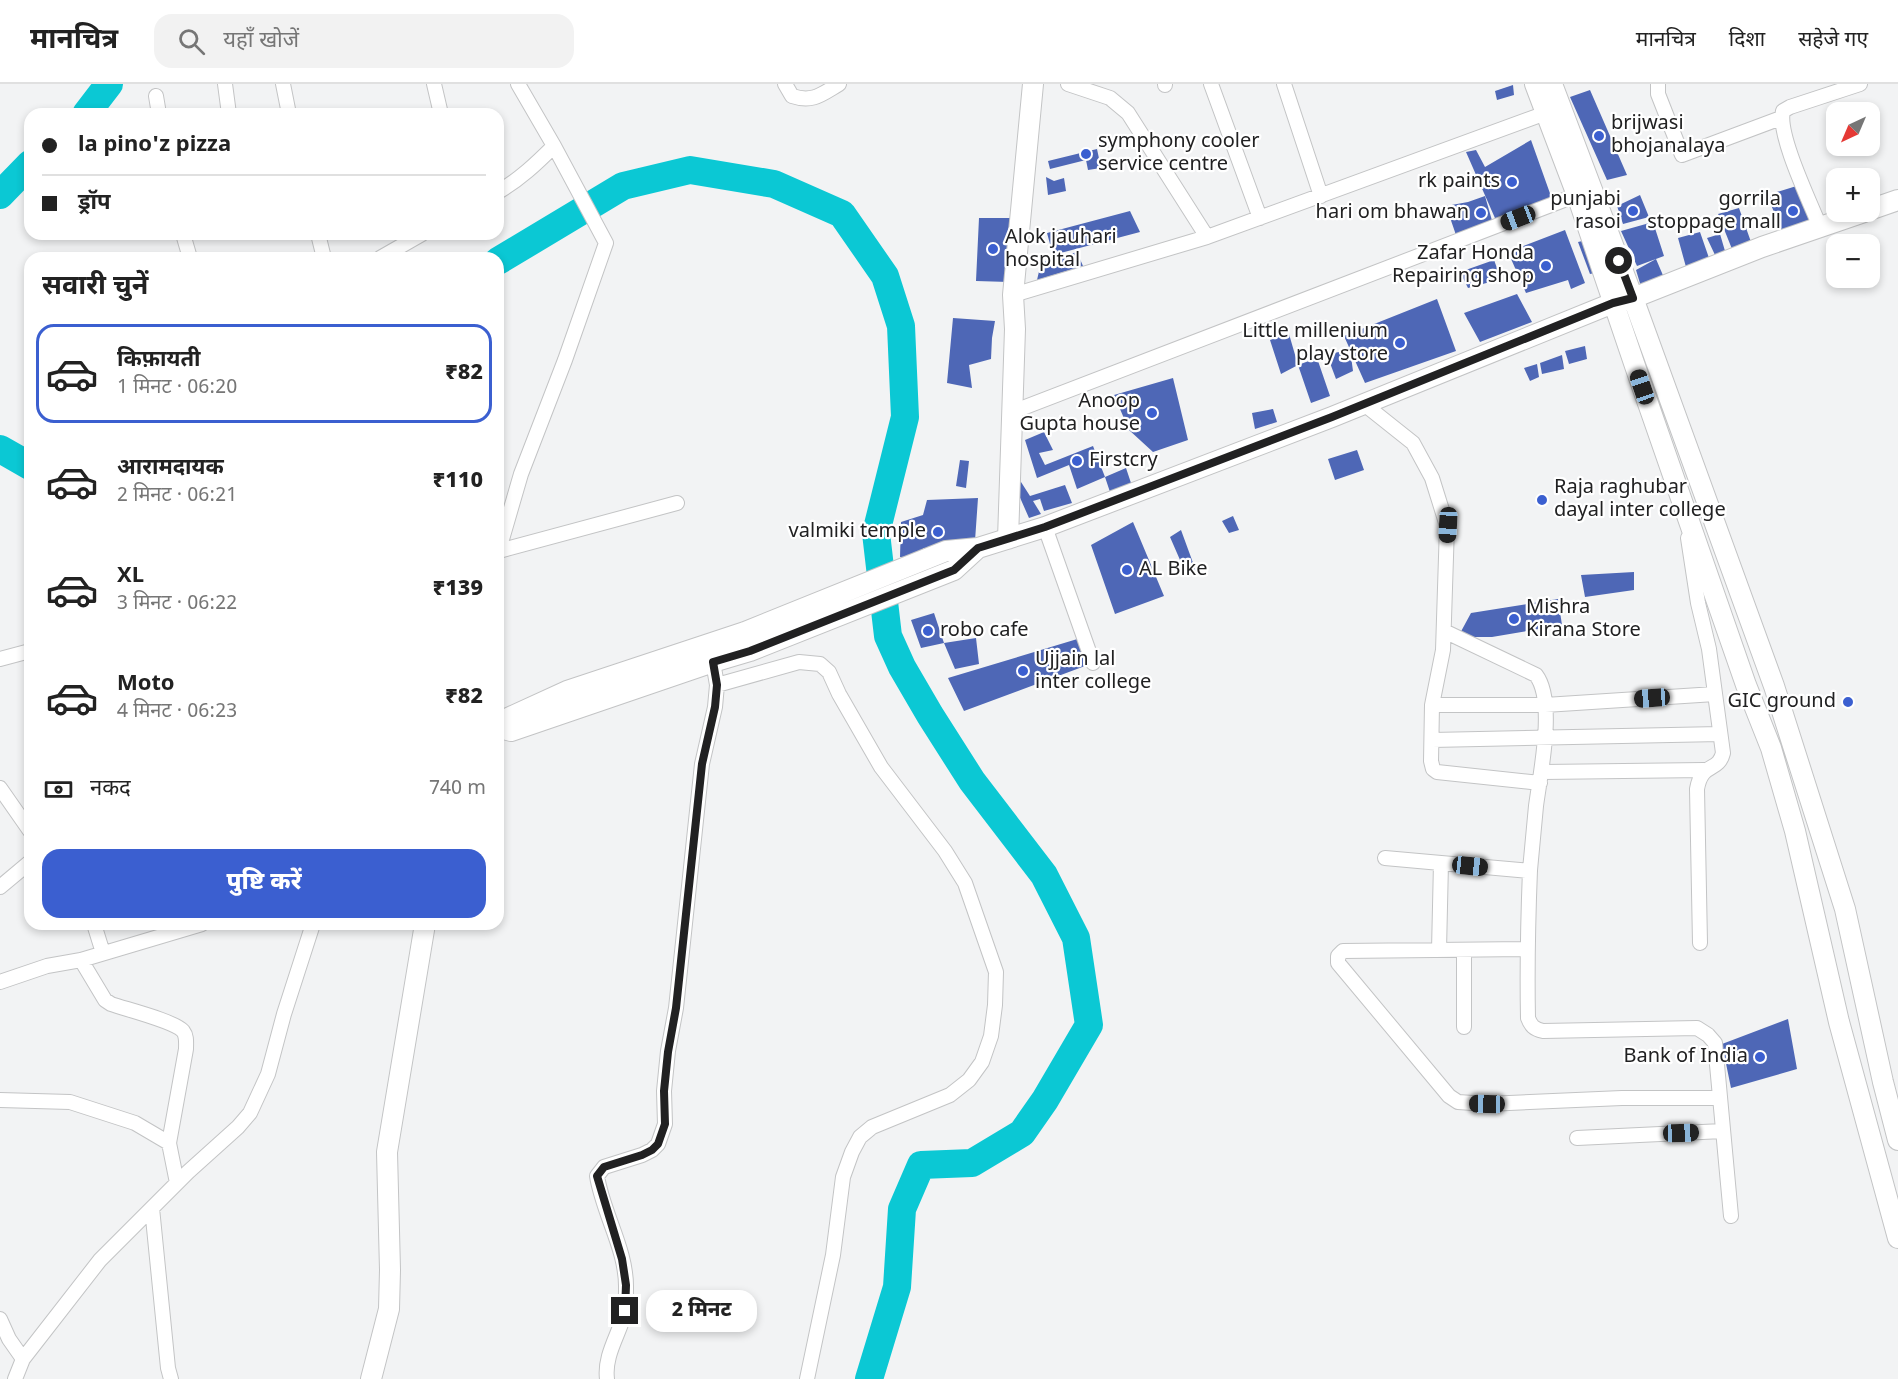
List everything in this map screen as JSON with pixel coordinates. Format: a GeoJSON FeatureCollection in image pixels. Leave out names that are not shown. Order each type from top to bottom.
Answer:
{"type":"FeatureCollection","features":[{"type":"Feature","properties":{"kind":"street"},"geometry":{"type":"LineString","coordinates":[[225,84],[228,108]]}},
{"type":"Feature","properties":{"kind":"street"},"geometry":{"type":"LineString","coordinates":[[283,84],[288,108]]}},
{"type":"Feature","properties":{"kind":"street"},"geometry":{"type":"LineString","coordinates":[[434,84],[440,108]]}},
{"type":"Feature","properties":{"kind":"street"},"geometry":{"type":"LineString","coordinates":[[504,532],[521,474],[565,360],[606,243],[518,84]]}},
{"type":"Feature","properties":{"kind":"street"},"geometry":{"type":"LineString","coordinates":[[785,84],[792,96],[813,99],[839,84]]}},
{"type":"Feature","properties":{"kind":"street"},"geometry":{"type":"LineString","coordinates":[[1008,539],[1015,329],[1013,295],[1033,84]]}},
{"type":"Feature","properties":{"kind":"street"},"geometry":{"type":"LineString","coordinates":[[1068,84],[1110,98],[1128,113],[1207,237]]}},
{"type":"Feature","properties":{"kind":"street"},"geometry":{"type":"LineString","coordinates":[[1211,84],[1260,218]]}},
{"type":"Feature","properties":{"kind":"street"},"geometry":{"type":"LineString","coordinates":[[1284,84],[1321,196]]}},
{"type":"Feature","properties":{"kind":"street"},"geometry":{"type":"LineString","coordinates":[[1535,84],[1577,195],[1684,507],[1771,748],[1796,831],[1839,1022],[1898,1238]]}},
{"type":"Feature","properties":{"kind":"street"},"geometry":{"type":"LineString","coordinates":[[1552,84],[1633,298],[1774,686],[1845,909],[1882,1082],[1898,1140]]}},
{"type":"Feature","properties":{"kind":"street"},"geometry":{"type":"LineString","coordinates":[[1658,84],[1658,94],[1682,155],[1781,118]]}},
{"type":"Feature","properties":{"kind":"street"},"geometry":{"type":"LineString","coordinates":[[1820,227],[1785,140],[1781,118],[1783,111],[1790,107],[1860,84]]}},
{"type":"Feature","properties":{"kind":"street"},"geometry":{"type":"LineString","coordinates":[[156,96],[158,108]]}},
{"type":"Feature","properties":{"kind":"street"},"geometry":{"type":"LineString","coordinates":[[1013,295],[1207,237],[1546,113]]}},
{"type":"Feature","properties":{"kind":"street"},"geometry":{"type":"LineString","coordinates":[[504,188],[526,174],[554,146]]}},
{"type":"Feature","properties":{"kind":"street"},"geometry":{"type":"LineString","coordinates":[[1012,412],[1577,195]]}},
{"type":"Feature","properties":{"kind":"street"},"geometry":{"type":"LineString","coordinates":[[1880,206],[1898,200]]}},
{"type":"Feature","properties":{"kind":"street"},"geometry":{"type":"LineString","coordinates":[[504,730],[511,731],[713,662],[747,642],[946,551],[978,548],[1045,527],[1364,404],[1613,303],[1633,298],[1762,247],[1834,222]]}},
{"type":"Feature","properties":{"kind":"street"},"geometry":{"type":"LineString","coordinates":[[390,252],[412,240]]}},
{"type":"Feature","properties":{"kind":"street"},"geometry":{"type":"LineString","coordinates":[[1364,404],[1413,443],[1432,478],[1448,525],[1443,650],[1432,705],[1432,766],[1437,772],[1541,778],[1704,770],[1721,760],[1723,753],[1709,649],[1698,603],[1684,507]]}},
{"type":"Feature","properties":{"kind":"street"},"geometry":{"type":"LineString","coordinates":[[504,550],[677,503]]}},
{"type":"Feature","properties":{"kind":"street"},"geometry":{"type":"LineString","coordinates":[[1045,527],[1093,663]]}},
{"type":"Feature","properties":{"kind":"street"},"geometry":{"type":"LineString","coordinates":[[504,723],[508,718],[567,691],[747,642],[954,570],[978,548]]}},
{"type":"Feature","properties":{"kind":"street"},"geometry":{"type":"LineString","coordinates":[[1444,631],[1536,675],[1543,689],[1544,738],[1530,872],[1527,949],[1530,1025],[1543,1031],[1697,1028],[1708,1035],[1715,1043],[1731,1216]]}},
{"type":"Feature","properties":{"kind":"street"},"geometry":{"type":"LineString","coordinates":[[0,659],[24,653]]}},
{"type":"Feature","properties":{"kind":"street"},"geometry":{"type":"LineString","coordinates":[[606,1379],[611,1348],[625,1311],[626,1285],[622,1259],[597,1176],[604,1167],[652,1150],[658,1144],[665,1124],[664,1091],[668,1052],[676,1008],[702,764],[715,707],[717,685],[713,662]]}},
{"type":"Feature","properties":{"kind":"street"},"geometry":{"type":"LineString","coordinates":[[717,685],[799,662],[820,664],[829,672],[880,767],[945,851],[965,883],[996,972],[991,1036],[982,1062],[969,1080],[951,1095],[872,1128],[860,1137],[852,1152],[843,1177],[833,1255],[807,1379]]}},
{"type":"Feature","properties":{"kind":"street"},"geometry":{"type":"LineString","coordinates":[[1432,705],[1545,705],[1715,694]]}},
{"type":"Feature","properties":{"kind":"street"},"geometry":{"type":"LineString","coordinates":[[1432,740],[1720,734]]}},
{"type":"Feature","properties":{"kind":"street"},"geometry":{"type":"LineString","coordinates":[[1700,943],[1697,789],[1699,777],[1704,770]]}},
{"type":"Feature","properties":{"kind":"street"},"geometry":{"type":"LineString","coordinates":[[0,788],[24,822]]}},
{"type":"Feature","properties":{"kind":"street"},"geometry":{"type":"LineString","coordinates":[[1385,858],[1530,872]]}},
{"type":"Feature","properties":{"kind":"street"},"geometry":{"type":"LineString","coordinates":[[1439,950],[1441,863]]}},
{"type":"Feature","properties":{"kind":"street"},"geometry":{"type":"LineString","coordinates":[[0,887],[24,867]]}},
{"type":"Feature","properties":{"kind":"street"},"geometry":{"type":"LineString","coordinates":[[96,930],[103,953]]}},
{"type":"Feature","properties":{"kind":"street"},"geometry":{"type":"LineString","coordinates":[[0,982],[47,966],[81,960],[182,930]]}},
{"type":"Feature","properties":{"kind":"street"},"geometry":{"type":"LineString","coordinates":[[15,1379],[23,1359],[100,1260],[250,1113],[268,1074],[284,1014],[311,930]]}},
{"type":"Feature","properties":{"kind":"street"},"geometry":{"type":"LineString","coordinates":[[371,1379],[389,1309],[387,1152],[424,930]]}},
{"type":"Feature","properties":{"kind":"street"},"geometry":{"type":"LineString","coordinates":[[1527,949],[1343,951],[1338,956],[1338,963],[1453,1100],[1461,1103],[1487,1104],[1622,1098],[1720,1098]]}},
{"type":"Feature","properties":{"kind":"street"},"geometry":{"type":"LineString","coordinates":[[1464,950],[1464,1027]]}},
{"type":"Feature","properties":{"kind":"street"},"geometry":{"type":"LineString","coordinates":[[81,960],[105,1000],[174,1025],[183,1031],[186,1049],[169,1143],[177,1183]]}},
{"type":"Feature","properties":{"kind":"street"},"geometry":{"type":"LineString","coordinates":[[0,1100],[70,1102],[135,1123],[169,1143]]}},
{"type":"Feature","properties":{"kind":"street"},"geometry":{"type":"LineString","coordinates":[[1577,1138],[1723,1131]]}},
{"type":"Feature","properties":{"kind":"street"},"geometry":{"type":"LineString","coordinates":[[152,1208],[171,1379]]}},
{"type":"Feature","properties":{"kind":"street"},"geometry":{"type":"LineString","coordinates":[[0,1319],[9,1339],[23,1359]]}},
{"type":"Feature","properties":{"kind":"building"},"geometry":{"type":"Polygon","coordinates":[[[1513,85],[1514,95],[1497,100],[1495,91],[1513,85]]]}},
{"type":"Feature","properties":{"kind":"building","name":"brijwasi bhojanalaya"},"geometry":{"type":"Polygon","coordinates":[[[1590,90],[1627,175],[1607,180],[1570,97],[1590,90]]]}},
{"type":"Feature","properties":{"kind":"building","name":"rk paints"},"geometry":{"type":"Polygon","coordinates":[[[1531,140],[1552,199],[1498,225],[1466,152],[1476,150],[1485,167],[1531,140]]]}},
{"type":"Feature","properties":{"kind":"building","name":"symphony cooler service centre"},"geometry":{"type":"Polygon","coordinates":[[[1097,149],[1101,168],[1088,170],[1086,160],[1050,169],[1048,161],[1097,149]]]}},
{"type":"Feature","properties":{"kind":"building"},"geometry":{"type":"Polygon","coordinates":[[[1046,177],[1054,181],[1064,178],[1066,191],[1048,195],[1046,177]]]}},
{"type":"Feature","properties":{"kind":"building","name":"gorrila stoppage mall"},"geometry":{"type":"Polygon","coordinates":[[[1803,184],[1820,227],[1785,239],[1767,195],[1803,184]]]}},
{"type":"Feature","properties":{"kind":"building","name":"punjabi rasoi"},"geometry":{"type":"Polygon","coordinates":[[[1640,195],[1649,217],[1623,224],[1617,206],[1640,195]]]}},
{"type":"Feature","properties":{"kind":"building"},"geometry":{"type":"Polygon","coordinates":[[[1485,196],[1493,224],[1456,235],[1446,206],[1485,196]]]}},
{"type":"Feature","properties":{"kind":"building"},"geometry":{"type":"Polygon","coordinates":[[[1739,208],[1751,242],[1732,249],[1718,214],[1739,208]]]}},
{"type":"Feature","properties":{"kind":"building"},"geometry":{"type":"Polygon","coordinates":[[[1130,211],[1140,232],[1053,255],[1047,233],[1130,211]]]}},
{"type":"Feature","properties":{"kind":"building","name":"Alok jauhari hospital"},"geometry":{"type":"Polygon","coordinates":[[[979,218],[1010,218],[1009,282],[976,281],[979,218]]]}},
{"type":"Feature","properties":{"kind":"building"},"geometry":{"type":"Polygon","coordinates":[[[1653,222],[1664,256],[1637,266],[1621,231],[1653,222]]]}},
{"type":"Feature","properties":{"kind":"building","name":"Zafar Honda Repairing shop"},"geometry":{"type":"Polygon","coordinates":[[[1565,230],[1585,283],[1571,289],[1568,280],[1526,293],[1508,252],[1565,230]]]}},
{"type":"Feature","properties":{"kind":"building"},"geometry":{"type":"Polygon","coordinates":[[[1700,232],[1709,258],[1686,267],[1678,238],[1700,232]]]}},
{"type":"Feature","properties":{"kind":"building"},"geometry":{"type":"Polygon","coordinates":[[[1720,234],[1725,251],[1715,255],[1707,238],[1720,234]]]}},
{"type":"Feature","properties":{"kind":"building"},"geometry":{"type":"Polygon","coordinates":[[[1591,239],[1603,271],[1590,274],[1578,242],[1591,239]]]}},
{"type":"Feature","properties":{"kind":"building"},"geometry":{"type":"Polygon","coordinates":[[[1077,252],[1083,266],[1037,280],[1041,263],[1077,252]]]}},
{"type":"Feature","properties":{"kind":"building"},"geometry":{"type":"Polygon","coordinates":[[[1656,259],[1665,280],[1642,290],[1636,270],[1656,259]]]}},
{"type":"Feature","properties":{"kind":"building"},"geometry":{"type":"Polygon","coordinates":[[[1494,260],[1501,279],[1468,288],[1460,272],[1494,260]]]}},
{"type":"Feature","properties":{"kind":"building"},"geometry":{"type":"Polygon","coordinates":[[[1517,294],[1532,322],[1480,342],[1464,313],[1517,294]]]}},
{"type":"Feature","properties":{"kind":"building","name":"Little millenium play store"},"geometry":{"type":"Polygon","coordinates":[[[1437,299],[1456,351],[1365,383],[1344,336],[1437,299]]]}},
{"type":"Feature","properties":{"kind":"building"},"geometry":{"type":"Polygon","coordinates":[[[953,318],[995,321],[991,359],[969,365],[972,388],[947,383],[953,318]]]}},
{"type":"Feature","properties":{"kind":"building"},"geometry":{"type":"Polygon","coordinates":[[[1289,334],[1298,365],[1281,374],[1270,340],[1289,334]]]}},
{"type":"Feature","properties":{"kind":"building"},"geometry":{"type":"Polygon","coordinates":[[[1585,346],[1587,359],[1569,364],[1565,351],[1585,346]]]}},
{"type":"Feature","properties":{"kind":"building"},"geometry":{"type":"Polygon","coordinates":[[[1350,349],[1353,371],[1336,379],[1327,355],[1350,349]]]}},
{"type":"Feature","properties":{"kind":"building"},"geometry":{"type":"Polygon","coordinates":[[[1562,355],[1564,369],[1542,374],[1540,363],[1562,355]]]}},
{"type":"Feature","properties":{"kind":"building"},"geometry":{"type":"Polygon","coordinates":[[[1317,358],[1330,396],[1311,403],[1298,365],[1317,358]]]}},
{"type":"Feature","properties":{"kind":"building"},"geometry":{"type":"Polygon","coordinates":[[[1537,364],[1539,377],[1530,381],[1524,368],[1537,364]]]}},
{"type":"Feature","properties":{"kind":"building","name":"Anoop Gupta house"},"geometry":{"type":"Polygon","coordinates":[[[1173,378],[1188,440],[1153,452],[1129,430],[1114,395],[1173,378]]]}},
{"type":"Feature","properties":{"kind":"building"},"geometry":{"type":"Polygon","coordinates":[[[1273,409],[1277,422],[1255,429],[1252,413],[1273,409]]]}},
{"type":"Feature","properties":{"kind":"building","name":"Firstcry"},"geometry":{"type":"Polygon","coordinates":[[[1044,432],[1053,450],[1039,453],[1045,465],[1093,446],[1105,477],[1077,489],[1069,465],[1037,478],[1025,440],[1044,432]]]}},
{"type":"Feature","properties":{"kind":"building"},"geometry":{"type":"Polygon","coordinates":[[[1357,450],[1364,470],[1335,480],[1328,459],[1357,450]]]}},
{"type":"Feature","properties":{"kind":"building"},"geometry":{"type":"Polygon","coordinates":[[[960,460],[969,461],[966,488],[956,486],[960,460]]]}},
{"type":"Feature","properties":{"kind":"building"},"geometry":{"type":"Polygon","coordinates":[[[1126,468],[1131,483],[1110,492],[1105,477],[1126,468]]]}},
{"type":"Feature","properties":{"kind":"building"},"geometry":{"type":"Polygon","coordinates":[[[1021,482],[1030,496],[1065,485],[1072,503],[1044,511],[1040,499],[1033,501],[1041,514],[1029,518],[1014,484],[1021,482]]]}},
{"type":"Feature","properties":{"kind":"building","name":"valmiki temple"},"geometry":{"type":"Polygon","coordinates":[[[978,498],[975,541],[938,549],[923,548],[925,556],[900,557],[901,522],[923,515],[927,500],[978,498]]]}},
{"type":"Feature","properties":{"kind":"building"},"geometry":{"type":"Polygon","coordinates":[[[1233,516],[1239,530],[1229,533],[1222,521],[1233,516]]]}},
{"type":"Feature","properties":{"kind":"building","name":"AL Bike"},"geometry":{"type":"Polygon","coordinates":[[[1133,522],[1164,596],[1115,614],[1091,545],[1133,522]]]}},
{"type":"Feature","properties":{"kind":"building"},"geometry":{"type":"Polygon","coordinates":[[[1181,530],[1196,571],[1187,576],[1170,537],[1181,530]]]}},
{"type":"Feature","properties":{"kind":"building"},"geometry":{"type":"Polygon","coordinates":[[[1634,572],[1634,590],[1585,597],[1581,575],[1634,572]]]}},
{"type":"Feature","properties":{"kind":"building","name":"Mishra Kirana Store"},"geometry":{"type":"Polygon","coordinates":[[[1558,599],[1562,625],[1492,637],[1458,637],[1471,613],[1558,599]]]}},
{"type":"Feature","properties":{"kind":"building","name":"robo cafe"},"geometry":{"type":"Polygon","coordinates":[[[934,613],[944,643],[921,648],[911,620],[934,613]]]}},
{"type":"Feature","properties":{"kind":"building","name":"Ujjain lal inter college"},"geometry":{"type":"Polygon","coordinates":[[[1084,637],[1093,663],[964,711],[948,678],[1084,637]]]}},
{"type":"Feature","properties":{"kind":"building"},"geometry":{"type":"Polygon","coordinates":[[[976,638],[979,664],[955,669],[944,643],[976,638]]]}},
{"type":"Feature","properties":{"kind":"building","name":"Bank of India"},"geometry":{"type":"Polygon","coordinates":[[[1788,1019],[1797,1069],[1731,1088],[1722,1044],[1788,1019]]]}},
{"type":"Feature","properties":{"kind":"waterway"},"geometry":{"type":"LineString","coordinates":[[91,108],[109,84]]}},
{"type":"Feature","properties":{"kind":"waterway"},"geometry":{"type":"LineString","coordinates":[[0,195],[24,170]]}},
{"type":"Feature","properties":{"kind":"waterway"},"geometry":{"type":"LineString","coordinates":[[504,257],[623,186],[690,170],[774,184],[842,214],[885,276],[901,326],[905,417],[876,533],[888,636],[902,667],[972,781],[1044,875],[1076,938],[1089,1025],[1045,1100],[1022,1133],[972,1163],[921,1165],[902,1209],[897,1287],[869,1379]]}},
{"type":"Feature","properties":{"kind":"waterway"},"geometry":{"type":"LineString","coordinates":[[0,449],[24,463]]}},
{"type":"Feature","properties":{"kind":"place","name":"brijwasi bhojanalaya"},"geometry":{"type":"Point","coordinates":[1599,136]}},
{"type":"Feature","properties":{"kind":"place","name":"symphony cooler service centre"},"geometry":{"type":"Point","coordinates":[1086,154]}},
{"type":"Feature","properties":{"kind":"place","name":"rk paints"},"geometry":{"type":"Point","coordinates":[1512,182]}},
{"type":"Feature","properties":{"kind":"place","name":"punjabi rasoi"},"geometry":{"type":"Point","coordinates":[1633,211]}},
{"type":"Feature","properties":{"kind":"place","name":"gorrila stoppage mall"},"geometry":{"type":"Point","coordinates":[1793,211]}},
{"type":"Feature","properties":{"kind":"place","name":"hari om bhawan"},"geometry":{"type":"Point","coordinates":[1481,213]}},
{"type":"Feature","properties":{"kind":"place","name":"Alok jauhari hospital"},"geometry":{"type":"Point","coordinates":[993,249]}},
{"type":"Feature","properties":{"kind":"place","name":"Zafar Honda Repairing shop"},"geometry":{"type":"Point","coordinates":[1546,266]}},
{"type":"Feature","properties":{"kind":"place","name":"Little millenium play store"},"geometry":{"type":"Point","coordinates":[1400,343]}},
{"type":"Feature","properties":{"kind":"place","name":"Anoop Gupta house"},"geometry":{"type":"Point","coordinates":[1152,413]}},
{"type":"Feature","properties":{"kind":"place","name":"Firstcry"},"geometry":{"type":"Point","coordinates":[1077,461]}},
{"type":"Feature","properties":{"kind":"place","name":"Raja raghubar dayal inter college"},"geometry":{"type":"Point","coordinates":[1542,500]}},
{"type":"Feature","properties":{"kind":"place","name":"valmiki temple"},"geometry":{"type":"Point","coordinates":[938,532]}},
{"type":"Feature","properties":{"kind":"place","name":"AL Bike"},"geometry":{"type":"Point","coordinates":[1127,570]}},
{"type":"Feature","properties":{"kind":"place","name":"Mishra Kirana Store"},"geometry":{"type":"Point","coordinates":[1514,619]}},
{"type":"Feature","properties":{"kind":"place","name":"robo cafe"},"geometry":{"type":"Point","coordinates":[928,631]}},
{"type":"Feature","properties":{"kind":"place","name":"Ujjain lal inter college"},"geometry":{"type":"Point","coordinates":[1023,671]}},
{"type":"Feature","properties":{"kind":"place","name":"GIC ground"},"geometry":{"type":"Point","coordinates":[1848,702]}},
{"type":"Feature","properties":{"kind":"place","name":"Bank of India"},"geometry":{"type":"Point","coordinates":[1760,1057]}},
{"type":"Feature","properties":{"kind":"route"},"geometry":{"type":"LineString","coordinates":[[625,1311],[626,1285],[622,1259],[597,1176],[604,1167],[652,1150],[658,1144],[665,1124],[664,1091],[668,1052],[676,1008],[702,764],[715,707],[717,685],[713,662],[750,651],[954,570],[978,548],[1045,527],[1332,417],[1613,303],[1633,298],[1619,261]]}}]}
